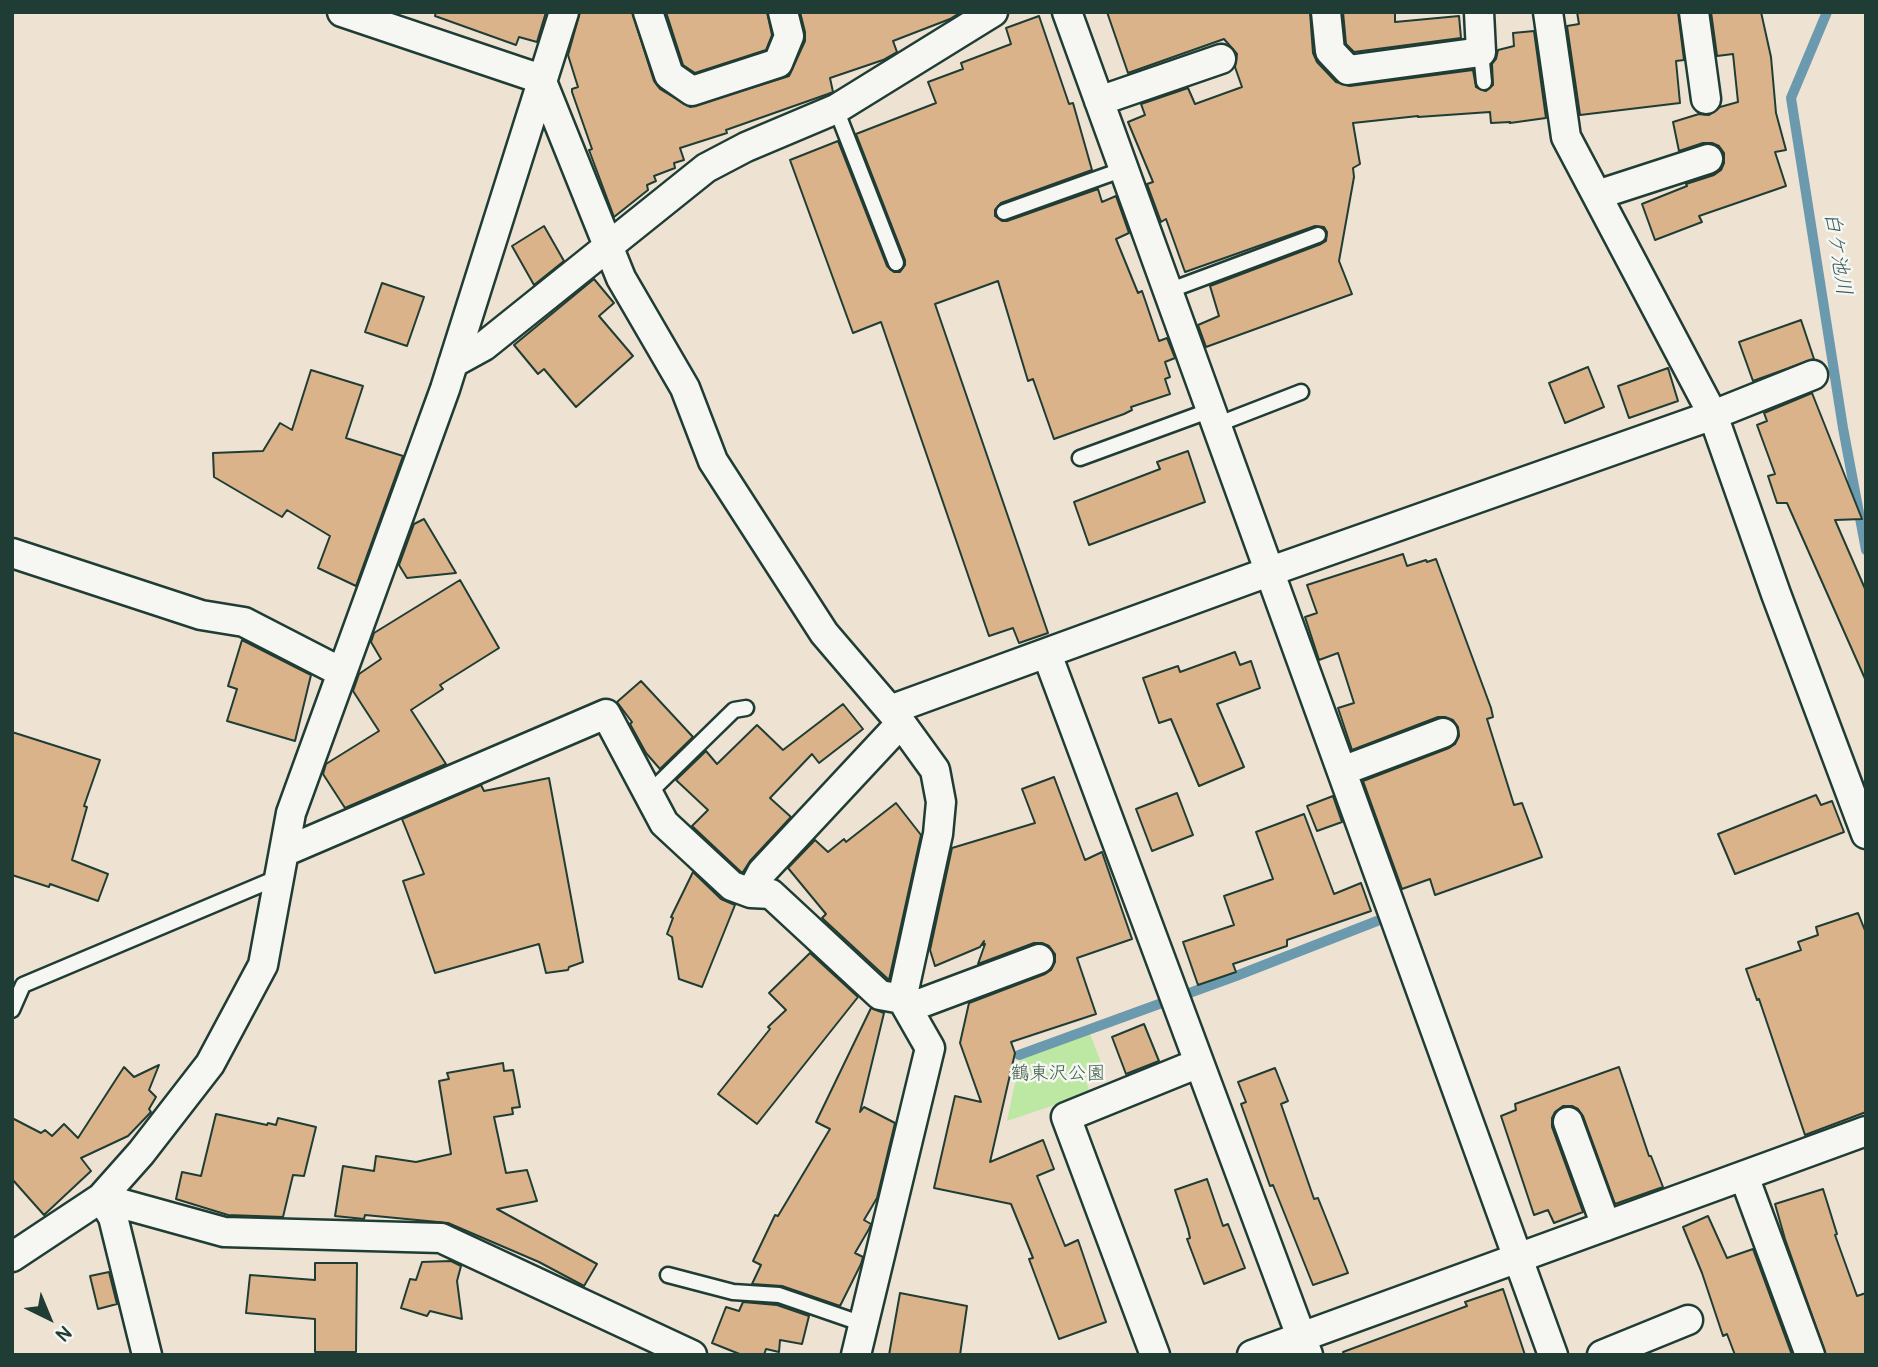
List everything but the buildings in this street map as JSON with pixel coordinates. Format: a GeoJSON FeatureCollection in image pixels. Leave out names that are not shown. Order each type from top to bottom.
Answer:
{"type":"FeatureCollection","features":[{"type":"Feature","properties":{"kind":"street"},"geometry":{"type":"LineString","coordinates":[[342,12],[541,79],[621,278],[685,388],[713,461],[824,633],[896,716],[935,770],[942,802],[939,834],[905,1004],[930,1048],[856,1355]]}},
{"type":"Feature","properties":{"kind":"street"},"geometry":{"type":"LineString","coordinates":[[12,1257],[101,1198],[141,1153],[210,1064],[263,965],[290,813],[453,363],[564,12]]}},
{"type":"Feature","properties":{"kind":"street"},"geometry":{"type":"LineString","coordinates":[[648,12],[669,75],[692,90],[778,62],[789,36],[783,12]]}},
{"type":"Feature","properties":{"kind":"street"},"geometry":{"type":"LineString","coordinates":[[453,363],[484,346],[706,168],[746,147],[836,109],[993,12]]}},
{"type":"Feature","properties":{"kind":"street"},"geometry":{"type":"LineString","coordinates":[[1067,12],[1553,1355]]}},
{"type":"Feature","properties":{"kind":"street"},"geometry":{"type":"LineString","coordinates":[[1326,12],[1330,51],[1348,70],[1481,52],[1479,12]]}},
{"type":"Feature","properties":{"kind":"street"},"geometry":{"type":"LineString","coordinates":[[1548,12],[1566,137],[1713,415],[1776,594],[1866,834]]}},
{"type":"Feature","properties":{"kind":"street"},"geometry":{"type":"LineString","coordinates":[[1694,12],[1706,99]]}},
{"type":"Feature","properties":{"kind":"street"},"geometry":{"type":"LineString","coordinates":[[1099,101],[1221,59]]}},
{"type":"Feature","properties":{"kind":"street"},"geometry":{"type":"LineString","coordinates":[[1597,195],[1708,159]]}},
{"type":"Feature","properties":{"kind":"street"},"geometry":{"type":"LineString","coordinates":[[751,892],[762,872],[896,716],[1047,654],[1271,571],[1713,415],[1814,375]]}},
{"type":"Feature","properties":{"kind":"street"},"geometry":{"type":"LineString","coordinates":[[12,553],[201,615],[244,622],[341,672]]}},
{"type":"Feature","properties":{"kind":"street"},"geometry":{"type":"LineString","coordinates":[[1047,654],[1304,1345]]}},
{"type":"Feature","properties":{"kind":"street"},"geometry":{"type":"LineString","coordinates":[[281,864],[606,714],[664,823],[732,886],[771,894],[880,995],[905,1004],[1039,959]]}},
{"type":"Feature","properties":{"kind":"street"},"geometry":{"type":"LineString","coordinates":[[1342,771],[1443,733]]}},
{"type":"Feature","properties":{"kind":"street"},"geometry":{"type":"LineString","coordinates":[[1155,1355],[1066,1117],[1199,1063]]}},
{"type":"Feature","properties":{"kind":"street"},"geometry":{"type":"LineString","coordinates":[[1569,1122],[1606,1226]]}},
{"type":"Feature","properties":{"kind":"street"},"geometry":{"type":"LineString","coordinates":[[1252,1355],[1304,1345],[1517,1259],[1866,1131]]}},
{"type":"Feature","properties":{"kind":"street"},"geometry":{"type":"LineString","coordinates":[[1744,1176],[1810,1355]]}},
{"type":"Feature","properties":{"kind":"street"},"geometry":{"type":"LineString","coordinates":[[101,1198],[224,1232],[441,1238],[640,1343],[692,1355]]}},
{"type":"Feature","properties":{"kind":"street"},"geometry":{"type":"LineString","coordinates":[[101,1198],[113,1217],[147,1355]]}},
{"type":"Feature","properties":{"kind":"street"},"geometry":{"type":"LineString","coordinates":[[1602,1355],[1688,1320]]}},
{"type":"Feature","properties":{"kind":"lane"},"geometry":{"type":"LineString","coordinates":[[1481,52],[1484,82]]}},
{"type":"Feature","properties":{"kind":"lane"},"geometry":{"type":"LineString","coordinates":[[836,109],[896,263]]}},
{"type":"Feature","properties":{"kind":"lane"},"geometry":{"type":"LineString","coordinates":[[1004,212],[1124,169]]}},
{"type":"Feature","properties":{"kind":"lane"},"geometry":{"type":"LineString","coordinates":[[1168,290],[1318,235]]}},
{"type":"Feature","properties":{"kind":"lane"},"geometry":{"type":"LineString","coordinates":[[1080,458],[1301,392]]}},
{"type":"Feature","properties":{"kind":"lane"},"geometry":{"type":"LineString","coordinates":[[649,793],[734,710],[746,708]]}},
{"type":"Feature","properties":{"kind":"lane"},"geometry":{"type":"LineString","coordinates":[[12,1010],[23,985],[281,864]]}},
{"type":"Feature","properties":{"kind":"lane"},"geometry":{"type":"LineString","coordinates":[[668,1275],[733,1292],[779,1295],[863,1324]]}},
{"type":"Feature","properties":{"kind":"green space","name":"鶴東沢公園"},"geometry":{"type":"Polygon","coordinates":[[[1090,1034],[1104,1070],[1085,1078],[1090,1093],[1007,1121],[1020,1059],[1090,1034]]]}},
{"type":"Feature","properties":{"kind":"waterway","name":"白ケ池川"},"geometry":{"type":"LineString","coordinates":[[1827,12],[1791,98],[1843,428],[1866,550]]}},
{"type":"Feature","properties":{"kind":"waterway"},"geometry":{"type":"LineString","coordinates":[[1019,1055],[1377,921]]}}]}
